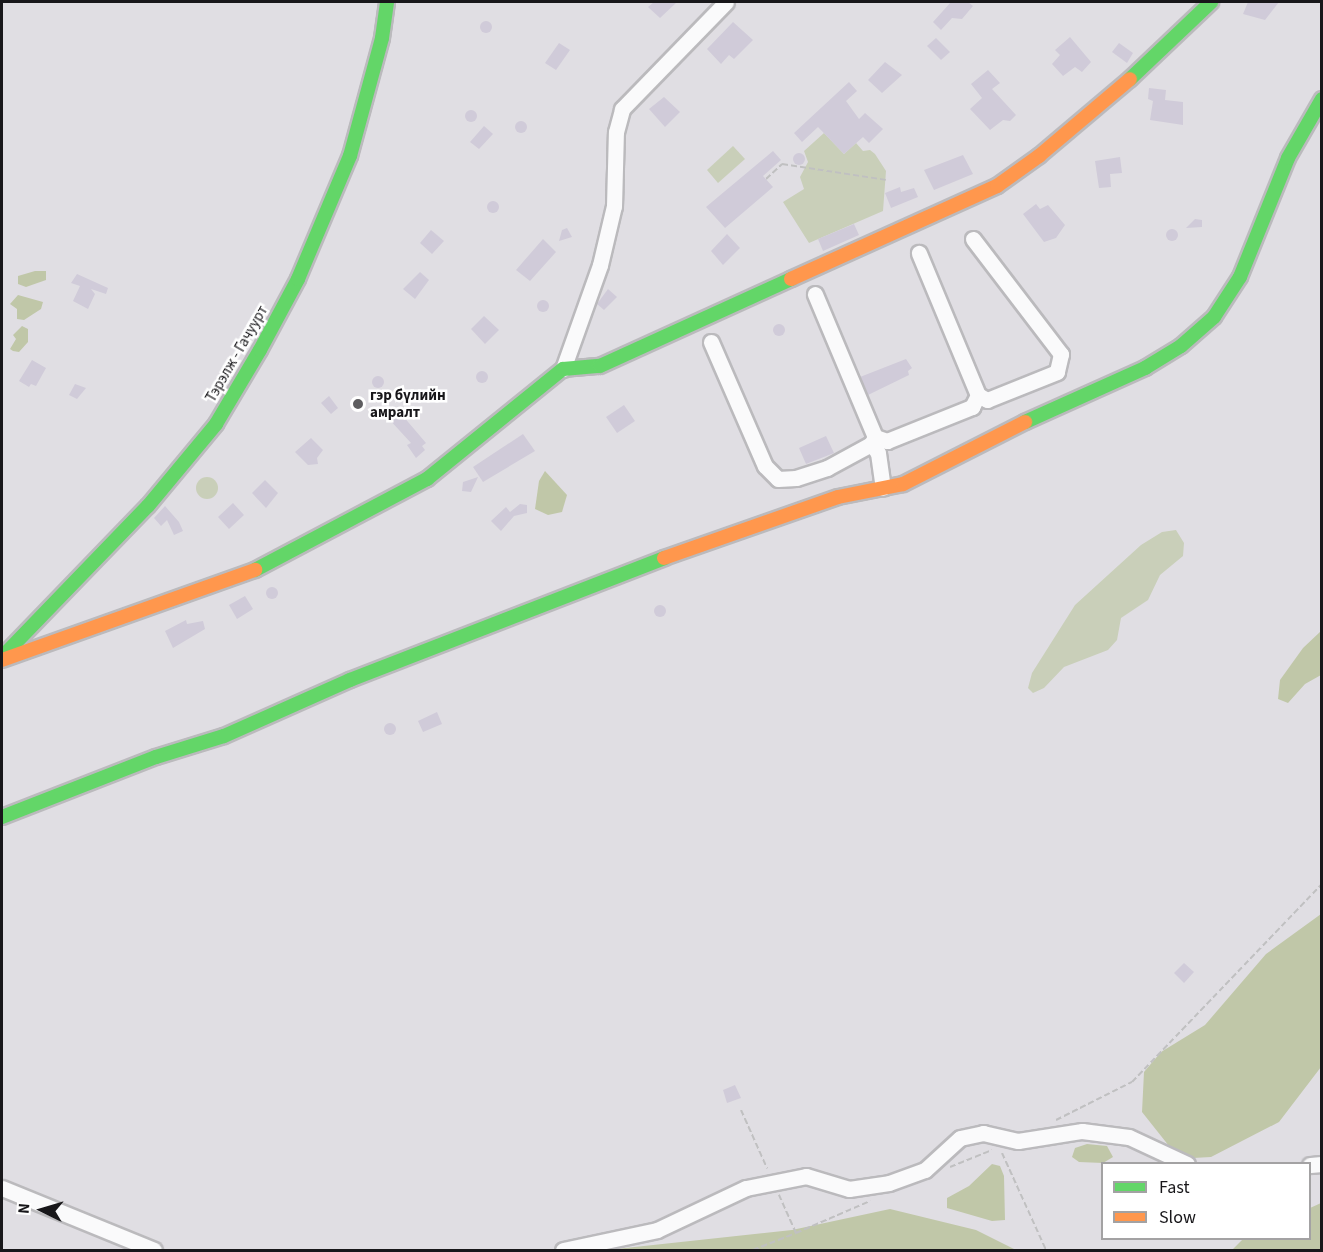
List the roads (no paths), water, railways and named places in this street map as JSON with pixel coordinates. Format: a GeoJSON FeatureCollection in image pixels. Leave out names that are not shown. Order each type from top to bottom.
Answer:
{"type":"FeatureCollection","features":[{"type":"Feature","properties":{"kind":"street","name":"Тэрэлж - Гачуурт"},"geometry":{"type":"LineString","coordinates":[[2,659],[148,506],[216,424],[260,350],[298,279],[350,156],[380,48],[387,2]]}},
{"type":"Feature","properties":{"kind":"street"},"geometry":{"type":"LineString","coordinates":[[2,659],[259,569],[337,529],[427,479],[562,369],[600,265],[614,206],[616,132],[622,109],[726,2]]}},
{"type":"Feature","properties":{"kind":"street"},"geometry":{"type":"LineString","coordinates":[[562,369],[600,366],[997,186],[1039,156],[1126,82],[1211,2]]}},
{"type":"Feature","properties":{"kind":"street"},"geometry":{"type":"LineString","coordinates":[[2,818],[156,757],[225,736],[350,680],[631,573],[689,546],[838,497],[903,484],[986,440],[1145,368],[1181,346],[1214,317],[1240,277],[1288,158],[1322,99]]}},
{"type":"Feature","properties":{"kind":"street"},"geometry":{"type":"LineString","coordinates":[[919,253],[978,395],[987,400],[1057,372],[1061,354],[972,239]]}},
{"type":"Feature","properties":{"kind":"street"},"geometry":{"type":"LineString","coordinates":[[815,294],[878,453],[883,488]]}},
{"type":"Feature","properties":{"kind":"street"},"geometry":{"type":"LineString","coordinates":[[711,342],[765,466],[778,478],[796,478],[827,468],[873,440],[887,441],[972,407],[978,395]]}},
{"type":"Feature","properties":{"kind":"street"},"geometry":{"type":"LineString","coordinates":[[563,1251],[657,1230],[746,1188],[806,1176],[849,1189],[889,1183],[926,1170],[960,1138],[983,1132],[1018,1141],[1082,1131],[1129,1137],[1183,1162]]}},
{"type":"Feature","properties":{"kind":"street"},"geometry":{"type":"LineString","coordinates":[[2,1188],[154,1251]]}},
{"type":"Feature","properties":{"kind":"place","name":"гэр бүлийн амралт"},"geometry":{"type":"Point","coordinates":[358,404]}}]}
